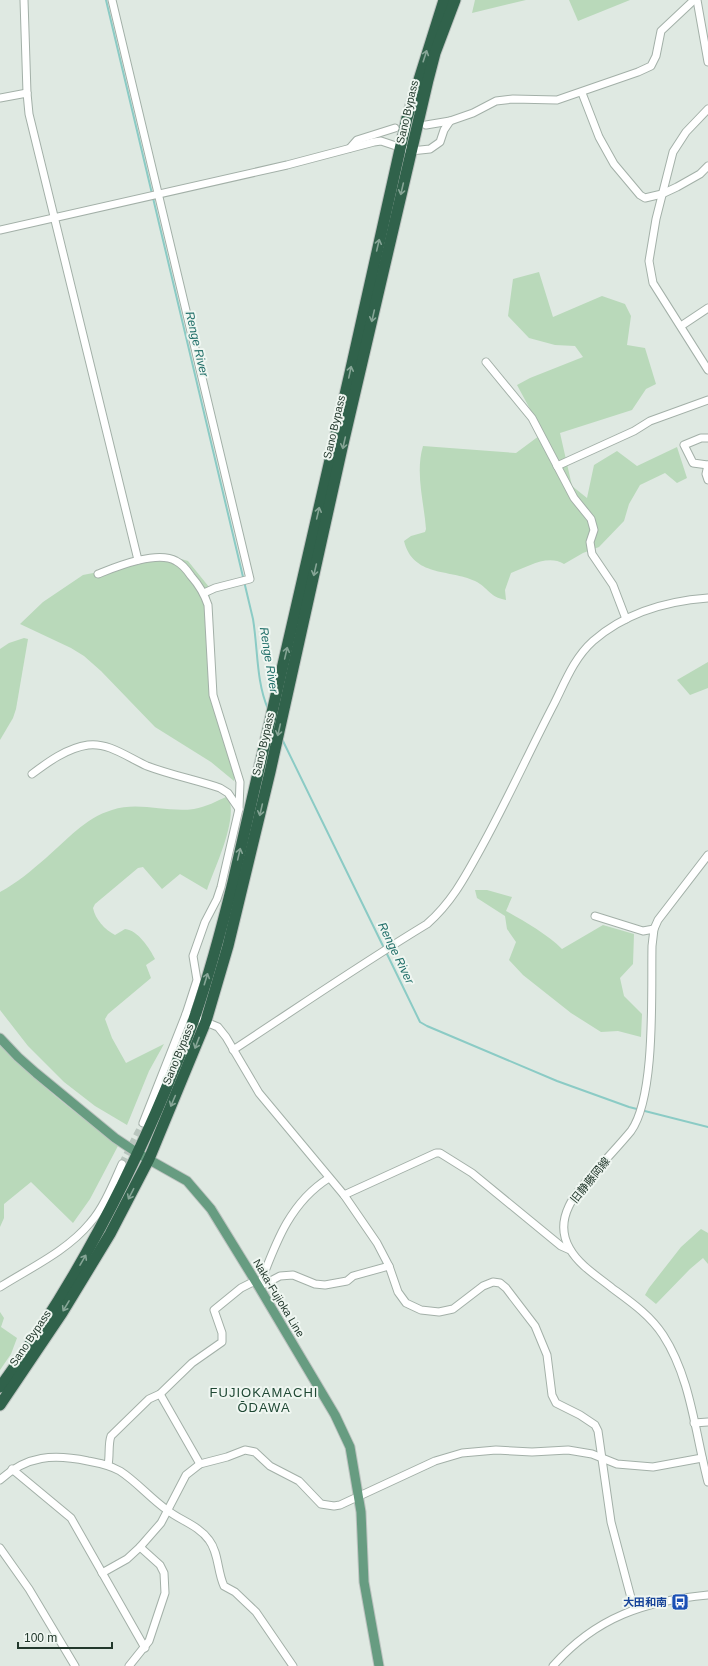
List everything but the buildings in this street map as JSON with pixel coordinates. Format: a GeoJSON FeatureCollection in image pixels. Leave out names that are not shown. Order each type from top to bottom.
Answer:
{"type":"FeatureCollection","features":[{"type":"Feature","properties":{"kind":"highway","name":"Sano Bypass"},"geometry":{"type":"LineString","coordinates":[[0,1387],[55,1308],[144,1156],[190,1015],[220,935],[348,381],[400,148],[418,78],[444,0]]}},
{"type":"Feature","properties":{"kind":"highway","name":"Sano Bypass"},"geometry":{"type":"LineString","coordinates":[[0,1405],[62,1313],[102,1248],[206,1021],[228,946],[270,772],[411,151],[435,53],[455,0]]}},
{"type":"Feature","properties":{"kind":"main road","name":"Naka-Fujioka Line"},"geometry":{"type":"LineString","coordinates":[[0,1038],[36,1073],[115,1138],[177,1174],[193,1186],[211,1209],[257,1284],[344,1433],[355,1466],[360,1496],[364,1582],[379,1666]]}},
{"type":"Feature","properties":{"kind":"street"},"geometry":{"type":"LineString","coordinates":[[24,0],[27,93],[32,126],[138,560]]}},
{"type":"Feature","properties":{"kind":"street"},"geometry":{"type":"LineString","coordinates":[[112,0],[157,194],[222,454],[250,579],[215,588],[204,593]]}},
{"type":"Feature","properties":{"kind":"street"},"geometry":{"type":"LineString","coordinates":[[426,125],[450,121],[473,113],[496,101],[513,99],[557,100],[618,81],[651,66],[656,56],[660,31],[694,0]]}},
{"type":"Feature","properties":{"kind":"street"},"geometry":{"type":"LineString","coordinates":[[697,0],[708,62]]}},
{"type":"Feature","properties":{"kind":"street"},"geometry":{"type":"LineString","coordinates":[[0,98],[27,93]]}},
{"type":"Feature","properties":{"kind":"street"},"geometry":{"type":"LineString","coordinates":[[582,93],[599,137],[614,164],[640,195],[645,198],[662,194],[690,180],[708,166]]}},
{"type":"Feature","properties":{"kind":"street"},"geometry":{"type":"LineString","coordinates":[[708,109],[686,132],[673,152],[650,246],[649,268],[653,283],[708,370]]}},
{"type":"Feature","properties":{"kind":"street"},"geometry":{"type":"LineString","coordinates":[[0,230],[287,165],[381,141],[411,151],[430,148],[440,142],[444,130],[450,121]]}},
{"type":"Feature","properties":{"kind":"street"},"geometry":{"type":"LineString","coordinates":[[350,148],[357,140],[395,128]]}},
{"type":"Feature","properties":{"kind":"street"},"geometry":{"type":"LineString","coordinates":[[681,326],[708,308]]}},
{"type":"Feature","properties":{"kind":"street"},"geometry":{"type":"LineString","coordinates":[[486,362],[532,418],[574,498],[591,519],[594,530],[590,542],[592,554],[613,584],[626,619]]}},
{"type":"Feature","properties":{"kind":"street"},"geometry":{"type":"LineString","coordinates":[[557,466],[634,431],[650,421],[708,400]]}},
{"type":"Feature","properties":{"kind":"street"},"geometry":{"type":"LineString","coordinates":[[708,438],[684,445],[693,463],[708,465],[706,474],[708,480]]}},
{"type":"Feature","properties":{"kind":"street"},"geometry":{"type":"LineString","coordinates":[[98,574],[138,560],[175,560],[186,569],[204,593],[208,605],[213,694],[240,782],[239,809],[221,887],[217,899],[205,922],[193,956],[197,980],[190,1015],[143,1123]]}},
{"type":"Feature","properties":{"kind":"street"},"geometry":{"type":"LineString","coordinates":[[233,1050],[389,947],[427,924],[453,898],[499,815],[568,673],[593,641],[626,619],[662,605],[688,599],[708,598]]}},
{"type":"Feature","properties":{"kind":"street"},"geometry":{"type":"LineString","coordinates":[[32,774],[50,760],[78,747],[93,744],[108,747],[149,766],[220,788],[228,793],[239,809]]}},
{"type":"Feature","properties":{"kind":"street","name":"旧静藤岡線"},"geometry":{"type":"LineString","coordinates":[[708,855],[658,920],[654,929],[652,946],[649,1049],[644,1101],[638,1121],[632,1131],[582,1186],[570,1202],[564,1221],[564,1233],[570,1250],[581,1263],[647,1316],[663,1335],[682,1373],[708,1482]]}},
{"type":"Feature","properties":{"kind":"street"},"geometry":{"type":"LineString","coordinates":[[595,916],[643,931],[654,929]]}},
{"type":"Feature","properties":{"kind":"street"},"geometry":{"type":"LineString","coordinates":[[190,1015],[218,1027],[259,1093],[328,1178],[344,1195],[377,1243],[389,1266],[398,1292],[406,1303],[421,1310],[439,1312],[452,1309],[483,1286],[493,1282],[506,1288],[535,1326],[547,1355],[552,1395],[556,1403],[580,1415],[595,1425],[598,1431],[611,1522],[634,1609]]}},
{"type":"Feature","properties":{"kind":"street"},"geometry":{"type":"LineString","coordinates":[[344,1195],[436,1153],[440,1153],[472,1173],[561,1246],[570,1250]]}},
{"type":"Feature","properties":{"kind":"street"},"geometry":{"type":"LineString","coordinates":[[0,1287],[66,1246],[82,1232],[91,1222],[108,1194],[122,1164]]}},
{"type":"Feature","properties":{"kind":"street"},"geometry":{"type":"LineString","coordinates":[[257,1284],[285,1223],[309,1193],[328,1178]]}},
{"type":"Feature","properties":{"kind":"street"},"geometry":{"type":"LineString","coordinates":[[108,1465],[110,1453],[109,1441],[111,1436],[149,1399],[160,1394],[192,1363],[222,1342],[222,1333],[214,1310],[241,1288],[280,1276],[293,1275],[315,1284],[325,1285],[347,1281],[353,1276],[389,1266]]}},
{"type":"Feature","properties":{"kind":"street"},"geometry":{"type":"LineString","coordinates":[[160,1394],[200,1464]]}},
{"type":"Feature","properties":{"kind":"street"},"geometry":{"type":"LineString","coordinates":[[694,1423],[708,1422]]}},
{"type":"Feature","properties":{"kind":"street"},"geometry":{"type":"LineString","coordinates":[[102,1573],[127,1559],[140,1547],[160,1524],[186,1475],[200,1464],[227,1457],[245,1450],[255,1452],[270,1466],[298,1481],[321,1504],[334,1506],[360,1496],[435,1461],[462,1453],[496,1450],[532,1452],[568,1450],[602,1458],[617,1464],[632,1467],[653,1468],[702,1458]]}},
{"type":"Feature","properties":{"kind":"street"},"geometry":{"type":"LineString","coordinates":[[0,1480],[12,1469],[32,1461],[64,1456],[108,1465],[120,1472],[168,1511],[203,1532],[210,1541],[217,1556],[224,1586],[235,1592],[256,1612],[293,1666]]}},
{"type":"Feature","properties":{"kind":"street"},"geometry":{"type":"LineString","coordinates":[[12,1469],[71,1518],[145,1648]]}},
{"type":"Feature","properties":{"kind":"street"},"geometry":{"type":"LineString","coordinates":[[129,1666],[145,1648],[160,1613],[166,1583],[164,1573],[160,1565],[140,1547]]}},
{"type":"Feature","properties":{"kind":"street"},"geometry":{"type":"LineString","coordinates":[[0,1548],[29,1589],[75,1666]]}},
{"type":"Feature","properties":{"kind":"street"},"geometry":{"type":"LineString","coordinates":[[553,1666],[588,1633],[602,1624],[634,1609],[672,1599],[708,1595]]}},
{"type":"Feature","properties":{"kind":"green space"},"geometry":{"type":"Polygon","coordinates":[[[475,0],[526,0],[472,13],[475,0]]]}},
{"type":"Feature","properties":{"kind":"green space"},"geometry":{"type":"Polygon","coordinates":[[[569,0],[630,0],[578,21],[569,0]]]}},
{"type":"Feature","properties":{"kind":"green space"},"geometry":{"type":"Polygon","coordinates":[[[539,272],[553,317],[602,296],[625,304],[631,316],[627,345],[645,348],[656,384],[646,389],[632,410],[560,433],[572,486],[587,498],[594,465],[617,451],[637,466],[677,447],[687,478],[677,483],[665,473],[640,485],[629,504],[624,521],[599,547],[583,553],[564,564],[551,560],[538,562],[511,573],[505,590],[506,600],[492,595],[475,581],[465,577],[433,570],[415,561],[409,553],[404,541],[411,536],[425,532],[426,529],[420,477],[423,446],[516,453],[543,433],[517,385],[530,378],[583,357],[575,346],[555,345],[529,338],[508,316],[513,279],[539,272]]]}},
{"type":"Feature","properties":{"kind":"green space"},"geometry":{"type":"Polygon","coordinates":[[[174,557],[188,561],[209,587],[215,687],[235,771],[234,781],[211,762],[155,727],[101,671],[84,656],[71,648],[20,624],[43,602],[83,575],[174,557]]]}},
{"type":"Feature","properties":{"kind":"green space"},"geometry":{"type":"Polygon","coordinates":[[[24,638],[28,639],[16,709],[13,718],[0,740],[0,649],[9,643],[24,638]]]}},
{"type":"Feature","properties":{"kind":"green space"},"geometry":{"type":"Polygon","coordinates":[[[708,662],[708,688],[690,695],[677,680],[708,662]]]}},
{"type":"Feature","properties":{"kind":"green space"},"geometry":{"type":"Polygon","coordinates":[[[228,796],[231,806],[228,830],[225,843],[207,890],[180,874],[162,889],[143,867],[138,868],[95,904],[93,908],[101,924],[115,935],[125,929],[130,930],[139,936],[147,945],[155,959],[146,965],[151,978],[108,1014],[105,1019],[112,1038],[126,1063],[164,1044],[149,1071],[127,1125],[95,1106],[64,1082],[28,1046],[0,1010],[0,892],[30,872],[77,830],[93,818],[102,814],[112,810],[132,807],[174,810],[194,809],[228,796]]]}},
{"type":"Feature","properties":{"kind":"green space"},"geometry":{"type":"Polygon","coordinates":[[[475,890],[487,890],[512,897],[506,911],[543,933],[562,949],[603,925],[634,934],[633,964],[620,978],[624,996],[642,1014],[641,1037],[618,1031],[601,1032],[571,1013],[523,975],[509,960],[516,942],[507,929],[505,916],[477,898],[475,890]]]}},
{"type":"Feature","properties":{"kind":"green space"},"geometry":{"type":"Polygon","coordinates":[[[0,1042],[27,1071],[56,1097],[119,1144],[90,1199],[73,1223],[31,1182],[4,1204],[4,1218],[0,1227],[0,1042]]]}},
{"type":"Feature","properties":{"kind":"green space"},"geometry":{"type":"Polygon","coordinates":[[[701,1229],[708,1233],[708,1264],[703,1258],[690,1269],[656,1304],[645,1295],[649,1288],[681,1247],[701,1229]]]}},
{"type":"Feature","properties":{"kind":"green space"},"geometry":{"type":"Polygon","coordinates":[[[0,1312],[4,1318],[1,1327],[17,1338],[11,1354],[0,1370],[0,1312]]]}},
{"type":"Feature","properties":{"kind":"waterway","name":"Renge River"},"geometry":{"type":"LineString","coordinates":[[106,0],[253,619],[259,676],[268,709]]}},
{"type":"Feature","properties":{"kind":"waterway","name":"Renge River"},"geometry":{"type":"LineString","coordinates":[[282,739],[384,948]]}},
{"type":"Feature","properties":{"kind":"waterway","name":"Renge River"},"geometry":{"type":"LineString","coordinates":[[386,952],[420,1022],[427,1026],[557,1081],[629,1107],[708,1127]]}},
{"type":"Feature","properties":{"kind":"tunnel"},"geometry":{"type":"LineString","coordinates":[[122,1164],[143,1123]]}},
{"type":"Feature","properties":{"kind":"place","name":"大田和南"},"geometry":{"type":"Point","coordinates":[680,1602]}},
{"type":"Feature","properties":{"kind":"district","name":"FUJIOKAMACHI ŌDAWA"},"geometry":{"type":"Point","coordinates":[264,1400]}}]}
